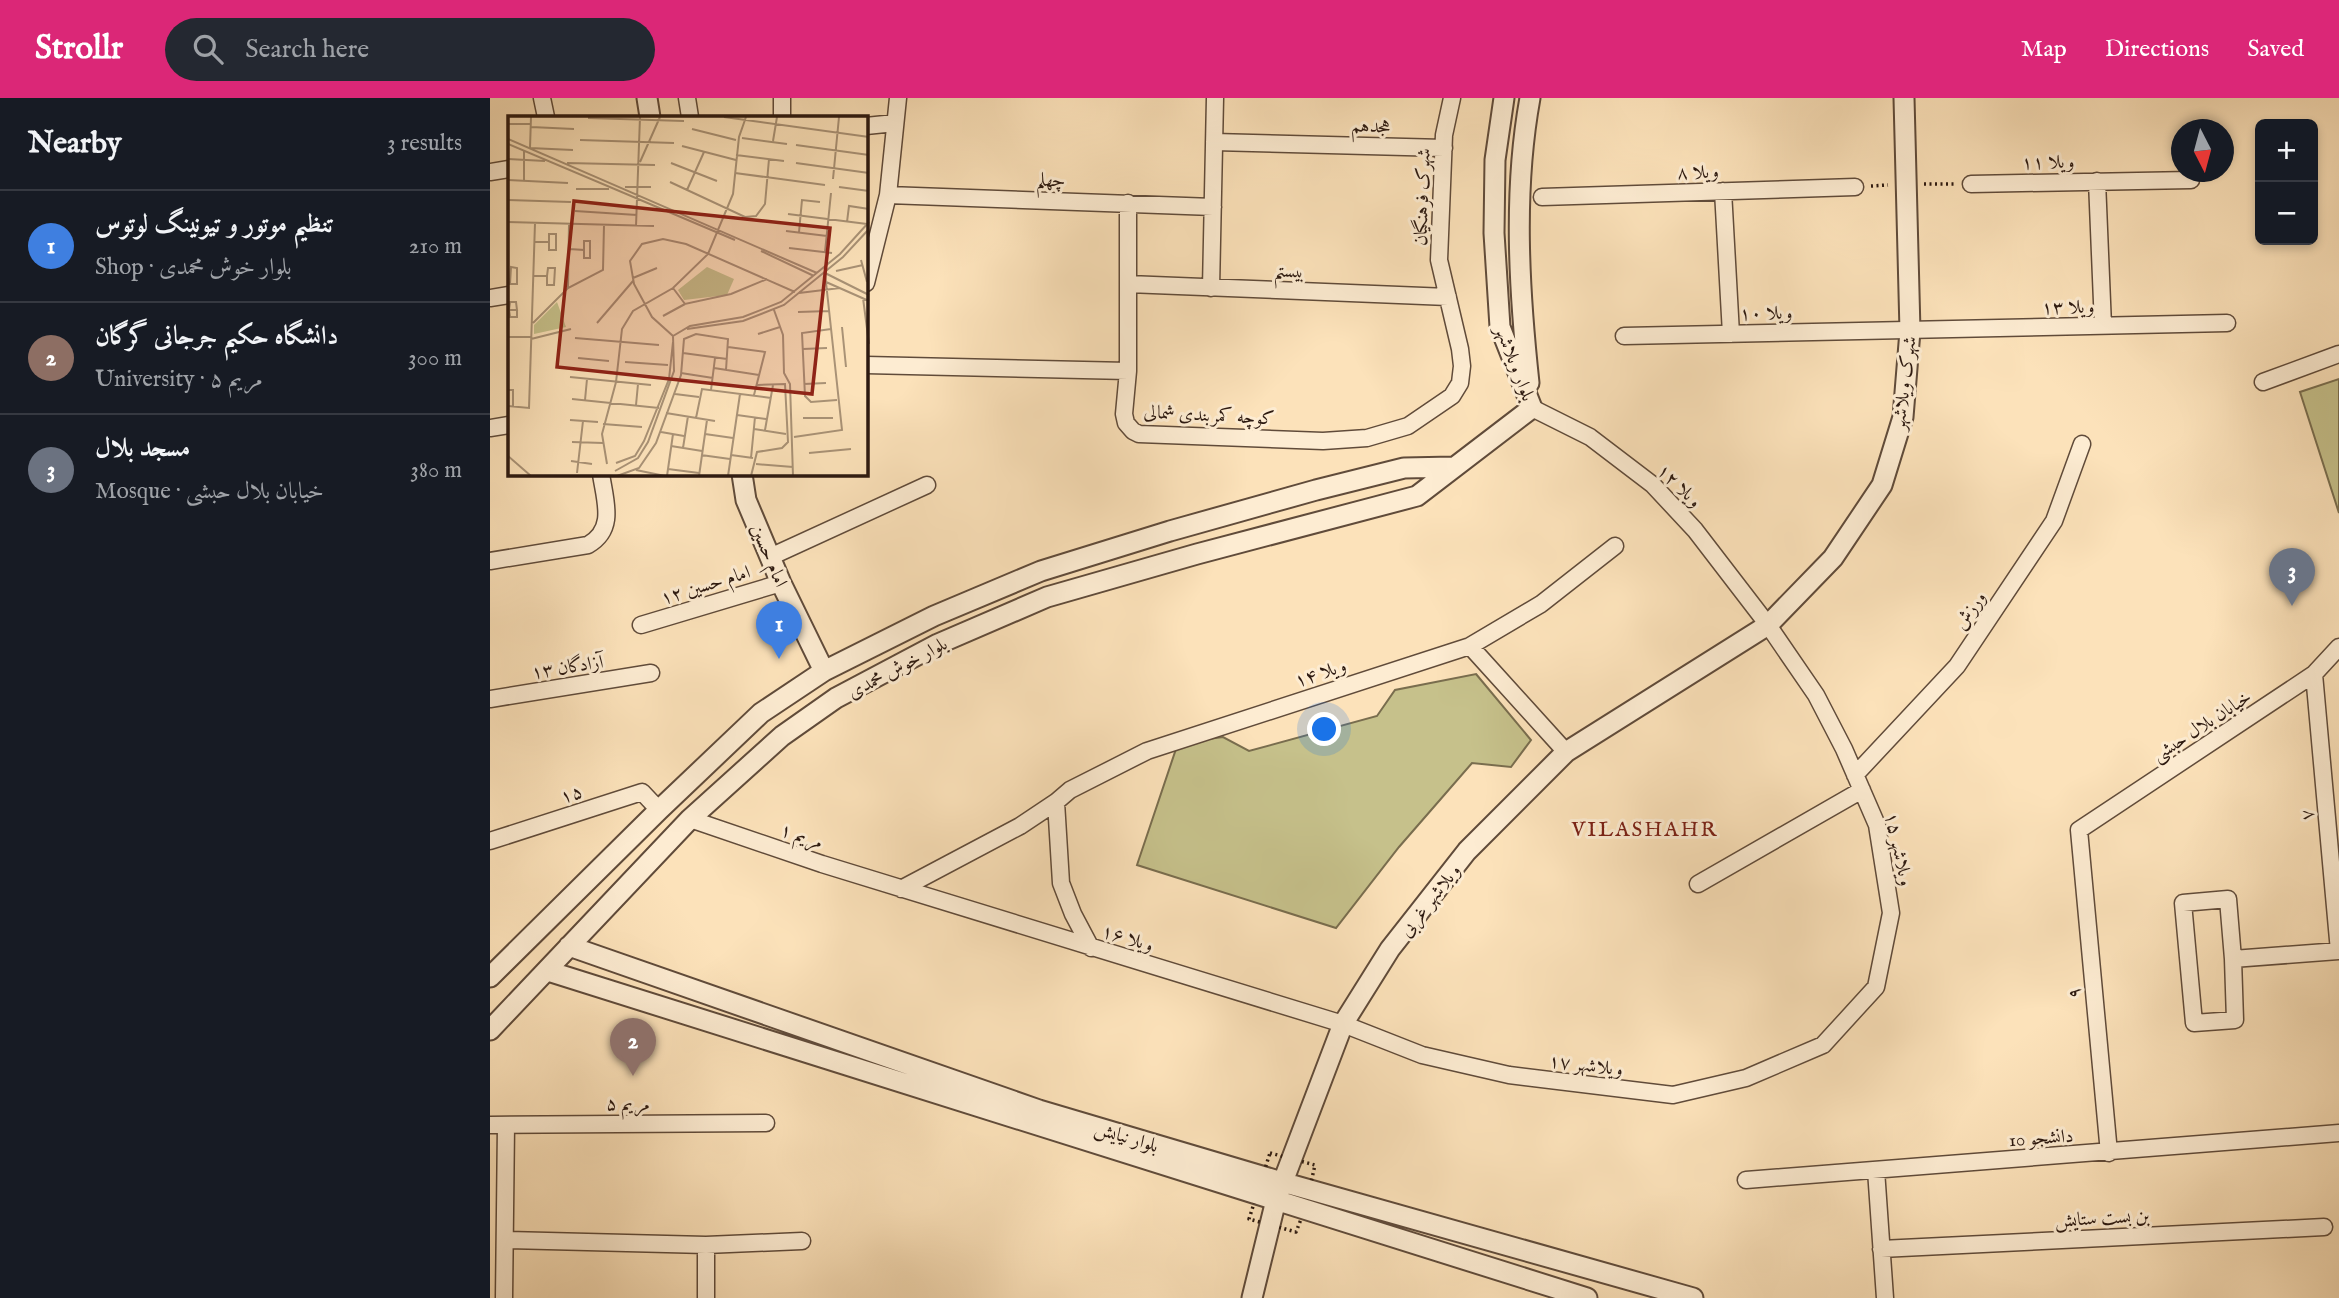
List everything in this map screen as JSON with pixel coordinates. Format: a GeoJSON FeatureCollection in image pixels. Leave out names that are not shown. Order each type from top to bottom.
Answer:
{"type":"FeatureCollection","features":[{"type":"Feature","properties":{"kind":"street"},"geometry":{"type":"LineString","coordinates":[[542,98],[546,116]]}},
{"type":"Feature","properties":{"kind":"street"},"geometry":{"type":"LineString","coordinates":[[647,98],[650,116]]}},
{"type":"Feature","properties":{"kind":"street"},"geometry":{"type":"LineString","coordinates":[[687,98],[690,116]]}},
{"type":"Feature","properties":{"kind":"street"},"geometry":{"type":"LineString","coordinates":[[782,98],[782,116]]}},
{"type":"Feature","properties":{"kind":"street"},"geometry":{"type":"LineString","coordinates":[[868,276],[888,195],[898,98]]}},
{"type":"Feature","properties":{"kind":"street"},"geometry":{"type":"LineString","coordinates":[[1211,288],[1215,98]]}},
{"type":"Feature","properties":{"kind":"street","name":"شهرک فرهنگیان"},"geometry":{"type":"LineString","coordinates":[[1448,297],[1440,260],[1444,148],[1452,98]]}},
{"type":"Feature","properties":{"kind":"street","name":"بلوار ویلاشهر"},"geometry":{"type":"LineString","coordinates":[[1504,98],[1496,160],[1494,233],[1500,327],[1532,408]]}},
{"type":"Feature","properties":{"kind":"street","name":"بلوار ویلاشهر"},"geometry":{"type":"LineString","coordinates":[[1530,98],[1521,160],[1521,237],[1522,320],[1532,408]]}},
{"type":"Feature","properties":{"kind":"street","name":"شهرک ویلاشهر"},"geometry":{"type":"LineString","coordinates":[[1768,625],[1833,558],[1882,485],[1903,417],[1910,331],[1904,98]]}},
{"type":"Feature","properties":{"kind":"street"},"geometry":{"type":"LineString","coordinates":[[868,126],[895,123]]}},
{"type":"Feature","properties":{"kind":"street","name":"هجدهم"},"geometry":{"type":"LineString","coordinates":[[1214,142],[1444,148]]}},
{"type":"Feature","properties":{"kind":"street"},"geometry":{"type":"LineString","coordinates":[[490,172],[508,169]]}},
{"type":"Feature","properties":{"kind":"street","name":"۱۱ ویلا"},"geometry":{"type":"LineString","coordinates":[[1971,184],[2171,180]]}},
{"type":"Feature","properties":{"kind":"street"},"geometry":{"type":"LineString","coordinates":[[2096,181],[2103,326]]}},
{"type":"Feature","properties":{"kind":"street","name":"ویلا ۸"},"geometry":{"type":"LineString","coordinates":[[1542,197],[1855,187]]}},
{"type":"Feature","properties":{"kind":"street"},"geometry":{"type":"LineString","coordinates":[[1723,191],[1731,334]]}},
{"type":"Feature","properties":{"kind":"street","name":"چهلم"},"geometry":{"type":"LineString","coordinates":[[888,195],[1213,207]]}},
{"type":"Feature","properties":{"kind":"street"},"geometry":{"type":"LineString","coordinates":[[868,365],[1128,371],[1129,203]]}},
{"type":"Feature","properties":{"kind":"street","name":"بیستم"},"geometry":{"type":"LineString","coordinates":[[1128,284],[1448,297]]}},
{"type":"Feature","properties":{"kind":"street"},"geometry":{"type":"LineString","coordinates":[[490,298],[508,295]]}},
{"type":"Feature","properties":{"kind":"street","name":"کوچه کمربندی شمالی"},"geometry":{"type":"LineString","coordinates":[[1128,371],[1124,414],[1126,423],[1139,434],[1323,441],[1367,438],[1408,426],[1446,401],[1460,383],[1460,349],[1448,297]]}},
{"type":"Feature","properties":{"kind":"street","name":"۱۳ ویلا"},"geometry":{"type":"LineString","coordinates":[[1910,331],[2227,323]]}},
{"type":"Feature","properties":{"kind":"street","name":"۱۰ ویلا"},"geometry":{"type":"LineString","coordinates":[[1624,335],[1910,331]]}},
{"type":"Feature","properties":{"kind":"street"},"geometry":{"type":"LineString","coordinates":[[2263,382],[2339,354]]}},
{"type":"Feature","properties":{"kind":"street"},"geometry":{"type":"LineString","coordinates":[[1453,467],[1532,408]]}},
{"type":"Feature","properties":{"kind":"street","name":"ویلا ۱۲"},"geometry":{"type":"LineString","coordinates":[[1532,408],[1590,437],[1653,485],[1695,530],[1768,625]]}},
{"type":"Feature","properties":{"kind":"street"},"geometry":{"type":"LineString","coordinates":[[490,428],[508,425]]}},
{"type":"Feature","properties":{"kind":"street","name":"ورزش"},"geometry":{"type":"LineString","coordinates":[[1698,884],[1859,783],[1957,666],[2054,522],[2082,444]]}},
{"type":"Feature","properties":{"kind":"street","name":"بلوار خوش محمدی"},"geometry":{"type":"LineString","coordinates":[[491,972],[761,713],[824,671],[934,616],[1041,571],[1316,490],[1404,468],[1453,467]]}},
{"type":"Feature","properties":{"kind":"street","name":"بلوار خوش محمدی"},"geometry":{"type":"LineString","coordinates":[[490,1030],[690,819],[782,736],[836,698],[938,644],[1047,597],[1196,554],[1417,496],[1453,467]]}},
{"type":"Feature","properties":{"kind":"street"},"geometry":{"type":"LineString","coordinates":[[490,561],[588,545],[600,536],[608,518],[601,476]]}},
{"type":"Feature","properties":{"kind":"street","name":"امام حسین"},"geometry":{"type":"LineString","coordinates":[[742,476],[746,500],[781,583],[824,671]]}},
{"type":"Feature","properties":{"kind":"street"},"geometry":{"type":"LineString","coordinates":[[770,557],[927,485]]}},
{"type":"Feature","properties":{"kind":"street"},"geometry":{"type":"LineString","coordinates":[[1179,529],[1196,554]]}},
{"type":"Feature","properties":{"kind":"street"},"geometry":{"type":"LineString","coordinates":[[1176,560],[1179,529]]}},
{"type":"Feature","properties":{"kind":"street","name":"۱۴ ویلا"},"geometry":{"type":"LineString","coordinates":[[901,889],[1020,826],[1070,790],[1147,751],[1470,646],[1541,604],[1615,546]]}},
{"type":"Feature","properties":{"kind":"street","name":"امام حسین ۱۲"},"geometry":{"type":"LineString","coordinates":[[641,625],[781,583]]}},
{"type":"Feature","properties":{"kind":"street","name":"ویلاشهر غربی"},"geometry":{"type":"LineString","coordinates":[[1252,1298],[1279,1191],[1343,1024],[1390,949],[1467,851],[1566,752],[1768,625]]}},
{"type":"Feature","properties":{"kind":"street","name":"ویلاشهر ۱۵"},"geometry":{"type":"LineString","coordinates":[[1768,625],[1816,695],[1877,825],[1891,913],[1877,987],[1823,1045]]}},
{"type":"Feature","properties":{"kind":"street"},"geometry":{"type":"LineString","coordinates":[[1470,646],[1566,752]]}},
{"type":"Feature","properties":{"kind":"street","name":"خیابان بلال حبشی"},"geometry":{"type":"LineString","coordinates":[[2079,830],[2314,674],[2339,646]]}},
{"type":"Feature","properties":{"kind":"street","name":"آزادگان ۱۳"},"geometry":{"type":"LineString","coordinates":[[490,699],[652,673]]}},
{"type":"Feature","properties":{"kind":"street","name":"۷"},"geometry":{"type":"LineString","coordinates":[[2314,674],[2339,951]]}},
{"type":"Feature","properties":{"kind":"street","name":"۱۵"},"geometry":{"type":"LineString","coordinates":[[490,841],[642,792],[659,810]]}},
{"type":"Feature","properties":{"kind":"street"},"geometry":{"type":"LineString","coordinates":[[1056,802],[1060,883],[1091,948]]}},
{"type":"Feature","properties":{"kind":"street","name":"۱ مریم"},"geometry":{"type":"LineString","coordinates":[[690,819],[901,889]]}},
{"type":"Feature","properties":{"kind":"street","name":"۹"},"geometry":{"type":"LineString","coordinates":[[2079,830],[2109,1153]]}},
{"type":"Feature","properties":{"kind":"street","name":"۱۶ ویلا"},"geometry":{"type":"LineString","coordinates":[[901,889],[1343,1024]]}},
{"type":"Feature","properties":{"kind":"street"},"geometry":{"type":"LineString","coordinates":[[2228,898],[2233,959],[2235,1020],[2194,1023],[2183,903],[2228,898]]}},
{"type":"Feature","properties":{"kind":"street","name":"بلوار نیایش"},"geometry":{"type":"LineString","coordinates":[[569,946],[836,1040],[1037,1117]]}},
{"type":"Feature","properties":{"kind":"street"},"geometry":{"type":"LineString","coordinates":[[2233,959],[2339,951]]}},
{"type":"Feature","properties":{"kind":"street","name":"بلوار نیایش"},"geometry":{"type":"LineString","coordinates":[[548,971],[828,1059],[1037,1117],[1279,1191],[1495,1269],[1587,1298]]}},
{"type":"Feature","properties":{"kind":"street","name":"ویلاشهر ۱۷"},"geometry":{"type":"LineString","coordinates":[[1343,1024],[1422,1055],[1509,1075],[1674,1095],[1746,1078],[1823,1045]]}},
{"type":"Feature","properties":{"kind":"street"},"geometry":{"type":"LineString","coordinates":[[828,1059],[836,1040]]}},
{"type":"Feature","properties":{"kind":"street","name":"۵ مریم"},"geometry":{"type":"LineString","coordinates":[[498,1125],[766,1123]]}},
{"type":"Feature","properties":{"kind":"street"},"geometry":{"type":"LineString","coordinates":[[498,1125],[505,1240],[505,1298]]}},
{"type":"Feature","properties":{"kind":"street","name":"دانشجو 10"},"geometry":{"type":"LineString","coordinates":[[1746,1180],[2339,1133]]}},
{"type":"Feature","properties":{"kind":"street"},"geometry":{"type":"LineString","coordinates":[[1876,1170],[1885,1298]]}},
{"type":"Feature","properties":{"kind":"street","name":"بلوار نیایش"},"geometry":{"type":"LineString","coordinates":[[1279,1191],[1505,1245],[1693,1298]]}},
{"type":"Feature","properties":{"kind":"street","name":"بن بست ستایش"},"geometry":{"type":"LineString","coordinates":[[1881,1249],[2324,1227]]}},
{"type":"Feature","properties":{"kind":"street"},"geometry":{"type":"LineString","coordinates":[[505,1240],[706,1245],[802,1241]]}},
{"type":"Feature","properties":{"kind":"street"},"geometry":{"type":"LineString","coordinates":[[706,1245],[706,1298]]}},
{"type":"Feature","properties":{"kind":"street"},"geometry":{"type":"LineString","coordinates":[[1495,1269],[1505,1245]]}},
{"type":"Feature","properties":{"kind":"path"},"geometry":{"type":"LineString","coordinates":[[1855,187],[1971,184]]}},
{"type":"Feature","properties":{"kind":"shaded area"},"geometry":{"type":"Polygon","coordinates":[[[2339,379],[2339,513],[2300,392],[2339,379]]]}},
{"type":"Feature","properties":{"kind":"shaded area"},"geometry":{"type":"Polygon","coordinates":[[[1476,674],[1531,740],[1511,767],[1472,763],[1399,847],[1336,928],[1137,865],[1178,743],[1223,737],[1249,751],[1377,716],[1395,690],[1476,674]]]}},
{"type":"Feature","properties":{"kind":"place","name":"مسجد بلال"},"geometry":{"type":"Point","coordinates":[2292,606]}},
{"type":"Feature","properties":{"kind":"place","name":"تنظیم موتور و تیونینگ لوتوس"},"geometry":{"type":"Point","coordinates":[779,659]}},
{"type":"Feature","properties":{"kind":"place","name":"دانشگاه حکیم جرجانی گرگان"},"geometry":{"type":"Point","coordinates":[633,1076]}},
{"type":"Feature","properties":{"kind":"district","name":"VILASHAHR"},"geometry":{"type":"Point","coordinates":[1645,829]}}]}
